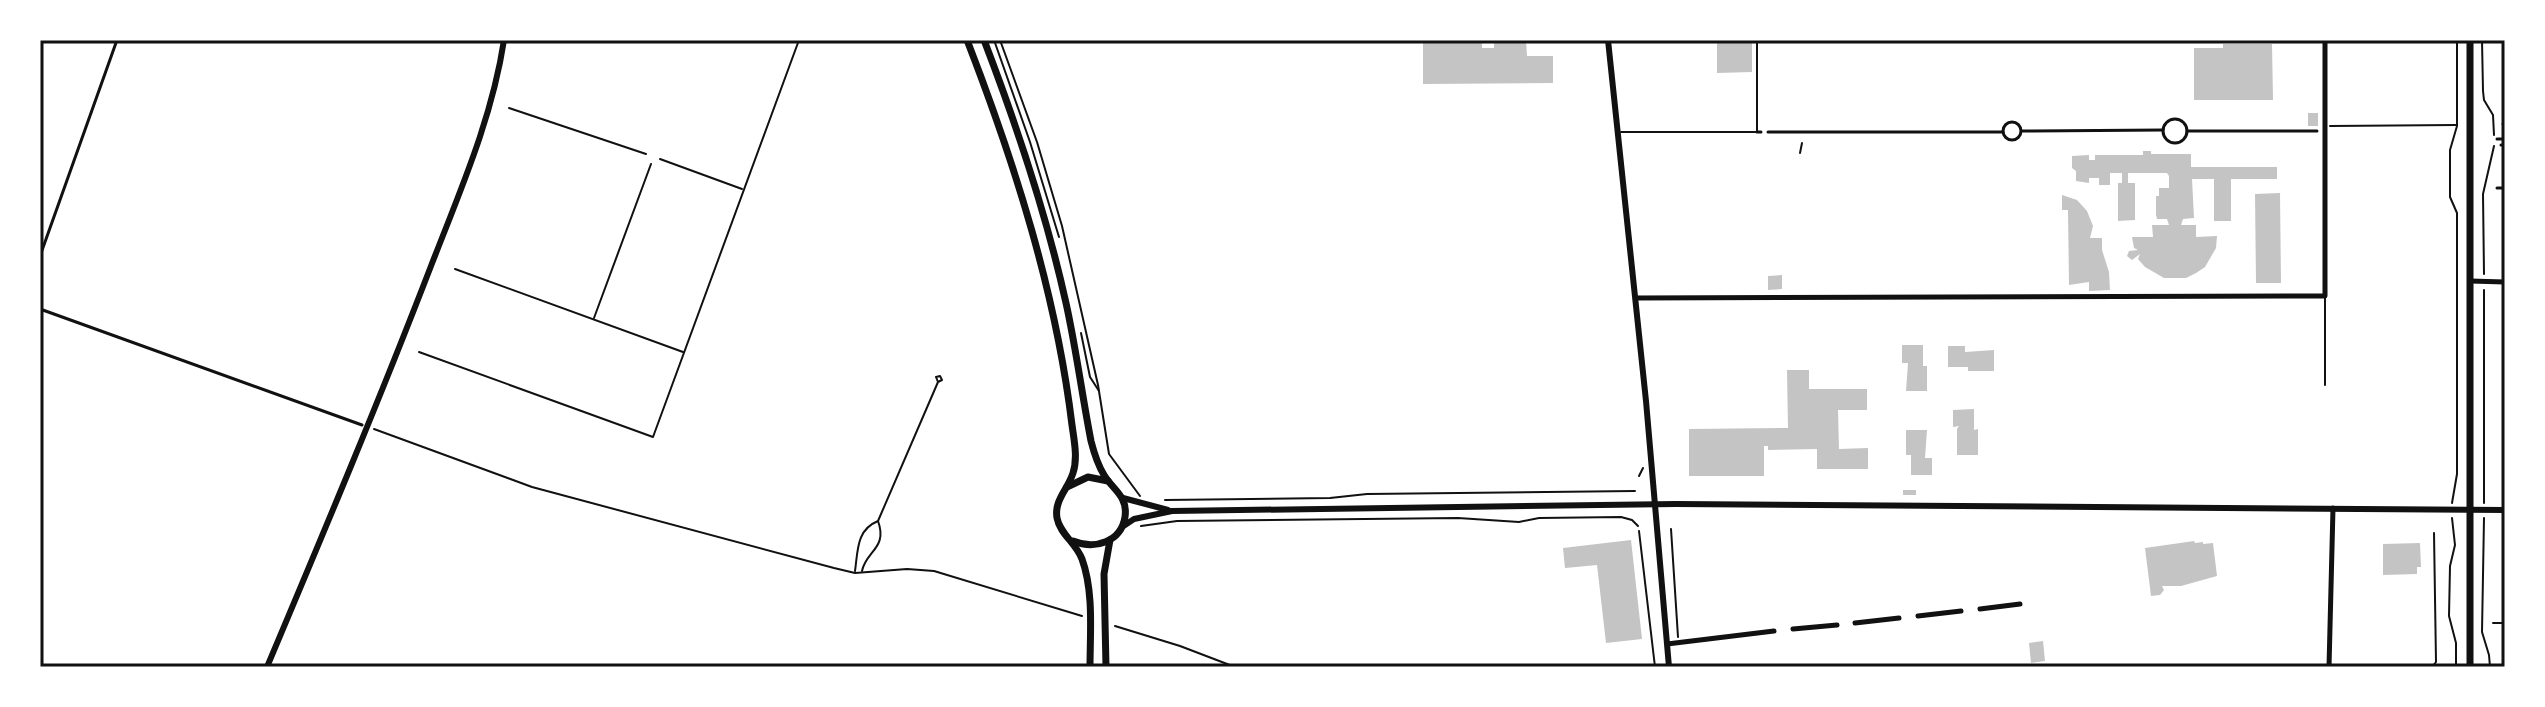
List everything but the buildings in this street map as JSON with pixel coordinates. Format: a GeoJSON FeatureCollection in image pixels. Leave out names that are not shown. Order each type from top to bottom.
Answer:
{"type":"FeatureCollection","features":[{"type":"Feature","properties":{"kind":"main road"},"geometry":{"type":"LineString","coordinates":[[967,40],[1013,169],[1052,313],[1075,447],[1073,473],[1058,501],[1057,515],[1062,529],[1072,539],[1083,561],[1087,582],[1090,667]]}},
{"type":"Feature","properties":{"kind":"main road"},"geometry":{"type":"LineString","coordinates":[[984,40],[1046,223],[1071,328],[1094,451],[1109,482],[1123,498],[1125,513],[1122,527],[1110,540],[1092,546],[1072,539]]}},
{"type":"Feature","properties":{"kind":"main road"},"geometry":{"type":"LineString","coordinates":[[2470,40],[2470,667]]}},
{"type":"Feature","properties":{"kind":"main road"},"geometry":{"type":"LineString","coordinates":[[1066,488],[1074,481],[1088,477],[1109,482]]}},
{"type":"Feature","properties":{"kind":"main road"},"geometry":{"type":"LineString","coordinates":[[1106,667],[1104,579],[1110,540]]}},
{"type":"Feature","properties":{"kind":"street"},"geometry":{"type":"LineString","coordinates":[[40,256],[117,40]]}},
{"type":"Feature","properties":{"kind":"street"},"geometry":{"type":"LineString","coordinates":[[267,667],[396,358],[485,124],[497,85],[504,40]]}},
{"type":"Feature","properties":{"kind":"street"},"geometry":{"type":"LineString","coordinates":[[1608,40],[1636,298],[1669,667]]}},
{"type":"Feature","properties":{"kind":"street"},"geometry":{"type":"LineString","coordinates":[[1636,298],[2325,296],[2325,40]]}},
{"type":"Feature","properties":{"kind":"street"},"geometry":{"type":"LineString","coordinates":[[2175,119],[2183,122],[2187,131],[2184,139],[2175,143],[2168,140],[2163,130],[2167,122],[2175,119]]}},
{"type":"Feature","properties":{"kind":"street"},"geometry":{"type":"LineString","coordinates":[[2003,132],[2007,124],[2013,122],[2022,131]]}},
{"type":"Feature","properties":{"kind":"street"},"geometry":{"type":"LineString","coordinates":[[2022,131],[2163,130]]}},
{"type":"Feature","properties":{"kind":"street"},"geometry":{"type":"LineString","coordinates":[[2003,132],[2006,138],[2013,140],[2022,131]]}},
{"type":"Feature","properties":{"kind":"street"},"geometry":{"type":"LineString","coordinates":[[2187,131],[2317,131]]}},
{"type":"Feature","properties":{"kind":"street"},"geometry":{"type":"LineString","coordinates":[[1768,132],[2003,132]]}},
{"type":"Feature","properties":{"kind":"street"},"geometry":{"type":"LineString","coordinates":[[2497,188],[2505,188]]}},
{"type":"Feature","properties":{"kind":"street"},"geometry":{"type":"LineString","coordinates":[[2470,281],[2505,282]]}},
{"type":"Feature","properties":{"kind":"street"},"geometry":{"type":"LineString","coordinates":[[40,309],[362,425]]}},
{"type":"Feature","properties":{"kind":"street"},"geometry":{"type":"LineString","coordinates":[[1123,498],[1172,511]]}},
{"type":"Feature","properties":{"kind":"street"},"geometry":{"type":"LineString","coordinates":[[1122,527],[1134,519],[1172,511],[1655,505],[2505,510]]}},
{"type":"Feature","properties":{"kind":"street"},"geometry":{"type":"LineString","coordinates":[[2329,667],[2333,507]]}},
{"type":"Feature","properties":{"kind":"street"},"geometry":{"type":"LineString","coordinates":[[1980,609],[2020,604]]}},
{"type":"Feature","properties":{"kind":"street"},"geometry":{"type":"LineString","coordinates":[[1918,616],[1961,611]]}},
{"type":"Feature","properties":{"kind":"street"},"geometry":{"type":"LineString","coordinates":[[1855,623],[1899,618]]}},
{"type":"Feature","properties":{"kind":"street"},"geometry":{"type":"LineString","coordinates":[[1793,629],[1837,625]]}},
{"type":"Feature","properties":{"kind":"street"},"geometry":{"type":"LineString","coordinates":[[1667,644],[1774,631]]}},
{"type":"Feature","properties":{"kind":"lane"},"geometry":{"type":"LineString","coordinates":[[1617,133],[1759,132],[1757,40]]}},
{"type":"Feature","properties":{"kind":"lane"},"geometry":{"type":"LineString","coordinates":[[2325,296],[2325,385]]}},
{"type":"Feature","properties":{"kind":"lane"},"geometry":{"type":"LineString","coordinates":[[2493,623],[2505,623]]}},
{"type":"Feature","properties":{"kind":"path"},"geometry":{"type":"LineString","coordinates":[[419,352],[653,437],[799,40]]}},
{"type":"Feature","properties":{"kind":"path"},"geometry":{"type":"LineString","coordinates":[[1000,40],[1037,142],[1062,226],[1086,324],[1109,454],[1115,466],[1146,496]]}},
{"type":"Feature","properties":{"kind":"path"},"geometry":{"type":"LineString","coordinates":[[2452,498],[2457,474],[2457,213],[2450,197],[2450,150],[2457,125],[2457,40]]}},
{"type":"Feature","properties":{"kind":"path"},"geometry":{"type":"LineString","coordinates":[[2482,40],[2484,100],[2493,117],[2494,152],[2486,171],[2483,204],[2484,275]]}},
{"type":"Feature","properties":{"kind":"path"},"geometry":{"type":"LineString","coordinates":[[509,108],[646,154]]}},
{"type":"Feature","properties":{"kind":"path"},"geometry":{"type":"LineString","coordinates":[[2330,126],[2457,125]]}},
{"type":"Feature","properties":{"kind":"path"},"geometry":{"type":"LineString","coordinates":[[1800,153],[1802,143]]}},
{"type":"Feature","properties":{"kind":"path"},"geometry":{"type":"LineString","coordinates":[[660,159],[743,189]]}},
{"type":"Feature","properties":{"kind":"path"},"geometry":{"type":"LineString","coordinates":[[594,319],[651,164]]}},
{"type":"Feature","properties":{"kind":"path"},"geometry":{"type":"LineString","coordinates":[[455,269],[684,352]]}},
{"type":"Feature","properties":{"kind":"path"},"geometry":{"type":"LineString","coordinates":[[2484,288],[2484,494]]}},
{"type":"Feature","properties":{"kind":"path"},"geometry":{"type":"LineString","coordinates":[[855,573],[860,538],[864,530],[878,521],[938,382]]}},
{"type":"Feature","properties":{"kind":"path"},"geometry":{"type":"LineString","coordinates":[[374,429],[532,487],[855,573],[907,569],[934,571],[1053,607]]}},
{"type":"Feature","properties":{"kind":"path"},"geometry":{"type":"LineString","coordinates":[[1154,499],[1635,491]]}},
{"type":"Feature","properties":{"kind":"path"},"geometry":{"type":"LineString","coordinates":[[1140,493],[1140,501]]}},
{"type":"Feature","properties":{"kind":"path"},"geometry":{"type":"LineString","coordinates":[[1141,527],[1177,521],[1458,518],[1519,522],[1546,518],[1621,517],[1632,520],[1638,526]]}},
{"type":"Feature","properties":{"kind":"path"},"geometry":{"type":"LineString","coordinates":[[862,572],[864,562],[874,553],[880,541],[878,521]]}},
{"type":"Feature","properties":{"kind":"path"},"geometry":{"type":"LineString","coordinates":[[2452,521],[2456,532],[2450,566],[2449,616],[2456,640],[2456,667]]}},
{"type":"Feature","properties":{"kind":"path"},"geometry":{"type":"LineString","coordinates":[[2484,523],[2482,632],[2490,667]]}},
{"type":"Feature","properties":{"kind":"path"},"geometry":{"type":"LineString","coordinates":[[1671,529],[1678,642]]}},
{"type":"Feature","properties":{"kind":"path"},"geometry":{"type":"LineString","coordinates":[[1639,531],[1655,667]]}},
{"type":"Feature","properties":{"kind":"path"},"geometry":{"type":"LineString","coordinates":[[2432,667],[2436,662],[2434,533]]}},
{"type":"Feature","properties":{"kind":"path"},"geometry":{"type":"LineString","coordinates":[[1142,634],[1235,667]]}}]}
